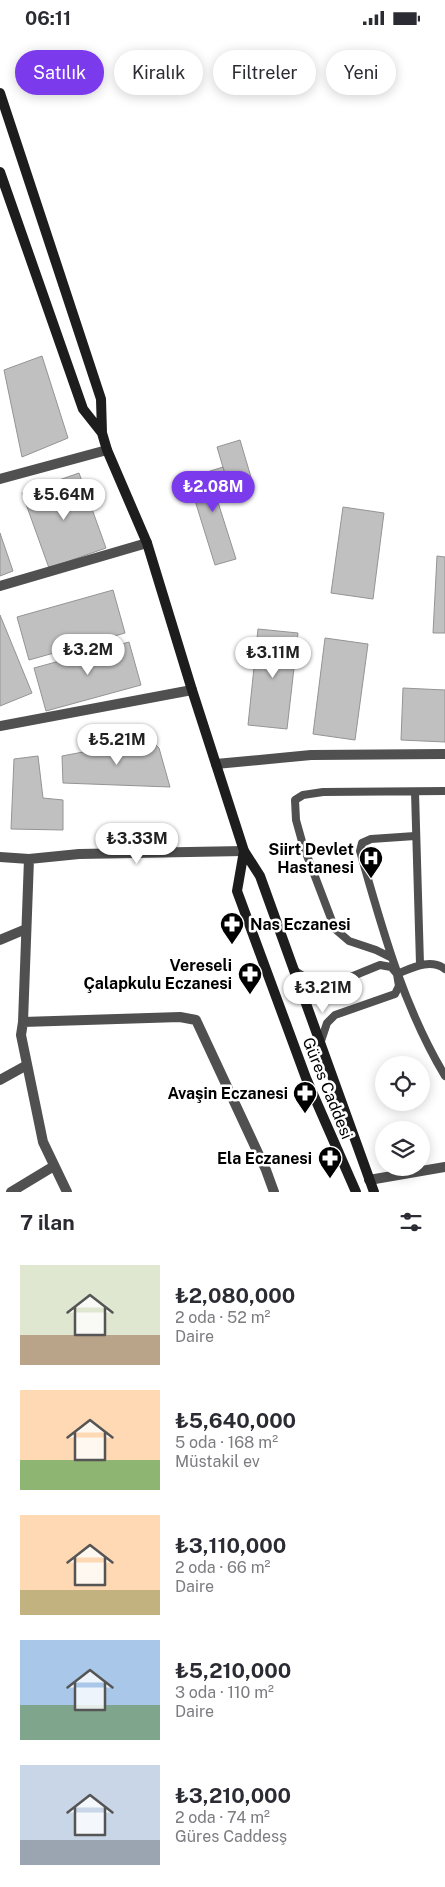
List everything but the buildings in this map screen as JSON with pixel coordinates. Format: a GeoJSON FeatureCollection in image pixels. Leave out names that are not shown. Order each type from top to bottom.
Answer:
{"type":"FeatureCollection","features":[{"type":"Feature","properties":{"kind":"street"},"geometry":{"type":"LineString","coordinates":[[0,93],[101,399],[102,433],[107,450],[147,543],[244,851],[260,876],[374,1192]]}},
{"type":"Feature","properties":{"kind":"street"},"geometry":{"type":"LineString","coordinates":[[0,172],[83,409],[102,433]]}},
{"type":"Feature","properties":{"kind":"street"},"geometry":{"type":"LineString","coordinates":[[0,479],[107,450]]}},
{"type":"Feature","properties":{"kind":"street"},"geometry":{"type":"LineString","coordinates":[[0,586],[147,543]]}},
{"type":"Feature","properties":{"kind":"street"},"geometry":{"type":"LineString","coordinates":[[0,726],[192,690]]}},
{"type":"Feature","properties":{"kind":"street"},"geometry":{"type":"LineString","coordinates":[[216,764],[311,755],[445,754]]}},
{"type":"Feature","properties":{"kind":"street"},"geometry":{"type":"LineString","coordinates":[[0,857],[29,859],[79,854],[244,851]]}},
{"type":"Feature","properties":{"kind":"street","name":"Güres Caddesi"},"geometry":{"type":"LineString","coordinates":[[244,851],[237,891],[306,1078],[356,1192]]}},
{"type":"Feature","properties":{"kind":"street"},"geometry":{"type":"LineString","coordinates":[[29,859],[24,1022],[21,1035],[43,1142],[68,1192]]}},
{"type":"Feature","properties":{"kind":"street"},"geometry":{"type":"LineString","coordinates":[[0,940],[26,929]]}},
{"type":"Feature","properties":{"kind":"street"},"geometry":{"type":"LineString","coordinates":[[24,1022],[180,1017],[196,1021],[266,1170],[274,1192]]}},
{"type":"Feature","properties":{"kind":"street"},"geometry":{"type":"LineString","coordinates":[[0,1079],[28,1065]]}},
{"type":"Feature","properties":{"kind":"street"},"geometry":{"type":"LineString","coordinates":[[11,1192],[54,1166]]}},
{"type":"Feature","properties":{"kind":"street"},"geometry":{"type":"LineString","coordinates":[[369,1180],[445,1167]]}},
{"type":"Feature","properties":{"kind":"lane"},"geometry":{"type":"LineString","coordinates":[[392,958],[350,941],[335,929],[303,845],[296,820],[295,800],[303,795],[323,792],[415,793],[445,791]]}},
{"type":"Feature","properties":{"kind":"lane"},"geometry":{"type":"LineString","coordinates":[[415,793],[420,964]]}},
{"type":"Feature","properties":{"kind":"lane"},"geometry":{"type":"LineString","coordinates":[[415,836],[371,839],[362,843],[360,851],[397,974],[432,1055],[445,1076]]}},
{"type":"Feature","properties":{"kind":"lane"},"geometry":{"type":"LineString","coordinates":[[397,974],[420,964],[432,964],[445,969]]}},
{"type":"Feature","properties":{"kind":"lane"},"geometry":{"type":"LineString","coordinates":[[294,970],[318,985],[326,987],[380,965],[391,967],[397,974],[399,986],[395,994],[335,1015],[327,1023],[320,1044]]}},
{"type":"Feature","properties":{"kind":"place","name":"Siirt Devlet Hastanesi"},"geometry":{"type":"Point","coordinates":[371,879]}},
{"type":"Feature","properties":{"kind":"place","name":"Nas Eczanesi"},"geometry":{"type":"Point","coordinates":[232,945]}},
{"type":"Feature","properties":{"kind":"place","name":"Vereseli Çalapkulu Eczanesi"},"geometry":{"type":"Point","coordinates":[250,995]}},
{"type":"Feature","properties":{"kind":"place","name":"Avaşin Eczanesi"},"geometry":{"type":"Point","coordinates":[305,1114]}},
{"type":"Feature","properties":{"kind":"place","name":"Ela Eczanesi"},"geometry":{"type":"Point","coordinates":[330,1179]}}]}
